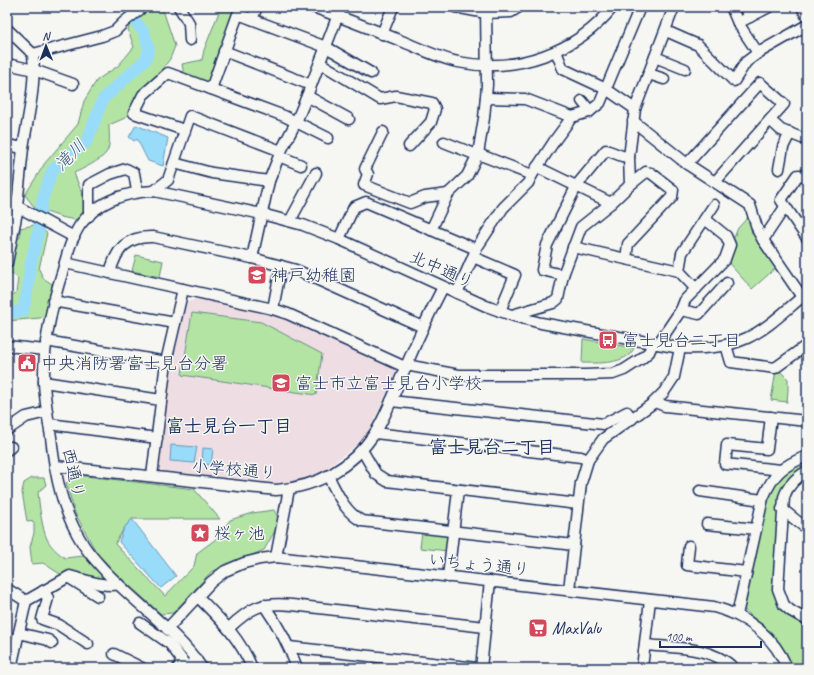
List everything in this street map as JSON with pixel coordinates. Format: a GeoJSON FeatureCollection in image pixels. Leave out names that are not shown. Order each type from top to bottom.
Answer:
{"type":"FeatureCollection","features":[{"type":"Feature","properties":{"kind":"street"},"geometry":{"type":"LineString","coordinates":[[179,7],[189,23],[190,40]]}},
{"type":"Feature","properties":{"kind":"street"},"geometry":{"type":"LineString","coordinates":[[252,19],[257,7]]}},
{"type":"Feature","properties":{"kind":"street"},"geometry":{"type":"LineString","coordinates":[[313,7],[340,12],[382,34],[444,58],[459,62],[488,65],[515,63],[534,59],[556,51],[578,40],[598,24],[613,7]]}},
{"type":"Feature","properties":{"kind":"street"},"geometry":{"type":"LineString","coordinates":[[382,34],[393,7]]}},
{"type":"Feature","properties":{"kind":"street"},"geometry":{"type":"LineString","coordinates":[[454,7],[511,12],[519,7]]}},
{"type":"Feature","properties":{"kind":"street"},"geometry":{"type":"LineString","coordinates":[[457,292],[474,253],[503,208],[528,183],[534,171],[572,118],[590,111],[600,103],[640,7]]}},
{"type":"Feature","properties":{"kind":"street"},"geometry":{"type":"LineString","coordinates":[[630,185],[629,158],[635,110],[674,7]]}},
{"type":"Feature","properties":{"kind":"street"},"geometry":{"type":"LineString","coordinates":[[745,7],[750,17]]}},
{"type":"Feature","properties":{"kind":"street"},"geometry":{"type":"LineString","coordinates":[[738,23],[769,7]]}},
{"type":"Feature","properties":{"kind":"street"},"geometry":{"type":"LineString","coordinates":[[802,7],[807,17]]}},
{"type":"Feature","properties":{"kind":"street"},"geometry":{"type":"LineString","coordinates":[[732,8],[738,23],[758,53]]}},
{"type":"Feature","properties":{"kind":"street"},"geometry":{"type":"LineString","coordinates":[[33,54],[102,36],[115,31],[139,10]]}},
{"type":"Feature","properties":{"kind":"street"},"geometry":{"type":"LineString","coordinates":[[431,230],[448,194],[467,176],[478,154],[482,137],[488,65],[486,10]]}},
{"type":"Feature","properties":{"kind":"street"},"geometry":{"type":"LineString","coordinates":[[252,258],[269,181],[307,96],[340,12]]}},
{"type":"Feature","properties":{"kind":"street"},"geometry":{"type":"LineString","coordinates":[[211,89],[238,14],[326,47],[371,73]]}},
{"type":"Feature","properties":{"kind":"street"},"geometry":{"type":"LineString","coordinates":[[666,30],[698,45],[734,81],[746,62],[758,53],[807,25]]}},
{"type":"Feature","properties":{"kind":"street"},"geometry":{"type":"LineString","coordinates":[[7,29],[33,54],[34,70],[23,148],[19,207],[7,263]]}},
{"type":"Feature","properties":{"kind":"street"},"geometry":{"type":"LineString","coordinates":[[224,51],[311,85]]}},
{"type":"Feature","properties":{"kind":"street"},"geometry":{"type":"LineString","coordinates":[[556,51],[563,69],[606,89],[635,110]]}},
{"type":"Feature","properties":{"kind":"street"},"geometry":{"type":"LineString","coordinates":[[655,57],[685,69]]}},
{"type":"Feature","properties":{"kind":"street"},"geometry":{"type":"LineString","coordinates":[[320,63],[380,99],[396,96],[432,103],[436,109],[431,122],[409,146]]}},
{"type":"Feature","properties":{"kind":"street"},"geometry":{"type":"LineString","coordinates":[[7,64],[34,70],[73,84]]}},
{"type":"Feature","properties":{"kind":"street"},"geometry":{"type":"LineString","coordinates":[[184,130],[134,113],[143,95],[168,73],[296,122],[328,138]]}},
{"type":"Feature","properties":{"kind":"street"},"geometry":{"type":"LineString","coordinates":[[648,74],[664,79]]}},
{"type":"Feature","properties":{"kind":"street"},"geometry":{"type":"LineString","coordinates":[[687,164],[760,83],[784,104],[715,182]]}},
{"type":"Feature","properties":{"kind":"street"},"geometry":{"type":"LineString","coordinates":[[307,96],[350,119]]}},
{"type":"Feature","properties":{"kind":"street"},"geometry":{"type":"LineString","coordinates":[[486,98],[526,99],[572,118]]}},
{"type":"Feature","properties":{"kind":"street"},"geometry":{"type":"LineString","coordinates":[[582,101],[590,111]]}},
{"type":"Feature","properties":{"kind":"street"},"geometry":{"type":"LineString","coordinates":[[154,190],[168,180],[190,116],[280,154],[301,165]]}},
{"type":"Feature","properties":{"kind":"street"},"geometry":{"type":"LineString","coordinates":[[770,120],[781,130],[807,140]]}},
{"type":"Feature","properties":{"kind":"street"},"geometry":{"type":"LineString","coordinates":[[633,121],[687,164],[750,205],[758,231],[763,240],[805,296]]}},
{"type":"Feature","properties":{"kind":"street"},"geometry":{"type":"LineString","coordinates":[[383,132],[365,169],[368,174],[364,185],[410,203],[425,197],[448,194]]}},
{"type":"Feature","properties":{"kind":"street"},"geometry":{"type":"LineString","coordinates":[[779,169],[783,147],[790,133]]}},
{"type":"Feature","properties":{"kind":"street"},"geometry":{"type":"LineString","coordinates":[[444,142],[577,185],[611,203]]}},
{"type":"Feature","properties":{"kind":"street"},"geometry":{"type":"LineString","coordinates":[[7,145],[23,148]]}},
{"type":"Feature","properties":{"kind":"street"},"geometry":{"type":"LineString","coordinates":[[563,275],[542,270],[547,245],[577,185],[606,150],[629,158]]}},
{"type":"Feature","properties":{"kind":"street"},"geometry":{"type":"LineString","coordinates":[[174,163],[212,173],[269,181]]}},
{"type":"Feature","properties":{"kind":"street"},"geometry":{"type":"LineString","coordinates":[[89,216],[89,185],[110,174],[126,169],[134,173],[137,191]]}},
{"type":"Feature","properties":{"kind":"street"},"geometry":{"type":"LineString","coordinates":[[512,315],[553,304],[558,299],[563,275],[581,227],[646,172],[651,173],[673,190],[672,198],[628,244],[626,259]]}},
{"type":"Feature","properties":{"kind":"street"},"geometry":{"type":"LineString","coordinates":[[290,221],[316,173]]}},
{"type":"Feature","properties":{"kind":"street"},"geometry":{"type":"LineString","coordinates":[[807,176],[798,175],[781,200],[807,238]]}},
{"type":"Feature","properties":{"kind":"street","name":"北中通り"},"geometry":{"type":"LineString","coordinates":[[74,237],[81,225],[89,216],[112,200],[137,191],[154,190],[290,221],[339,239],[443,286],[512,315],[541,323],[680,348],[700,348],[726,345],[747,338],[805,296]]}},
{"type":"Feature","properties":{"kind":"street"},"geometry":{"type":"LineString","coordinates":[[7,201],[74,237]]}},
{"type":"Feature","properties":{"kind":"street"},"geometry":{"type":"LineString","coordinates":[[339,239],[354,207],[366,202],[431,230],[515,275],[500,311]]}},
{"type":"Feature","properties":{"kind":"street"},"geometry":{"type":"LineString","coordinates":[[679,271],[682,253],[714,205]]}},
{"type":"Feature","properties":{"kind":"street"},"geometry":{"type":"LineString","coordinates":[[763,240],[785,207]]}},
{"type":"Feature","properties":{"kind":"street"},"geometry":{"type":"LineString","coordinates":[[65,263],[273,309],[288,314],[406,366],[460,375],[613,374],[624,370],[641,359],[648,352],[681,310],[685,300],[725,259],[730,245],[726,236],[705,219]]}},
{"type":"Feature","properties":{"kind":"street"},"geometry":{"type":"LineString","coordinates":[[110,273],[117,253],[122,247],[130,241],[146,236],[153,237],[252,258],[296,270],[423,326]]}},
{"type":"Feature","properties":{"kind":"street","name":"西通り"},"geometry":{"type":"LineString","coordinates":[[74,237],[50,311],[46,345],[44,382],[54,466],[58,485],[64,505],[75,530],[91,556],[118,584],[167,628],[190,652],[202,668]]}},
{"type":"Feature","properties":{"kind":"street"},"geometry":{"type":"LineString","coordinates":[[573,247],[679,271],[696,289]]}},
{"type":"Feature","properties":{"kind":"street"},"geometry":{"type":"LineString","coordinates":[[273,309],[281,266]]}},
{"type":"Feature","properties":{"kind":"street"},"geometry":{"type":"LineString","coordinates":[[681,310],[699,314],[727,283]]}},
{"type":"Feature","properties":{"kind":"street","name":"小学校通り"},"geometry":{"type":"LineString","coordinates":[[54,466],[263,489],[289,489],[310,484],[328,476],[352,460],[362,450],[375,432],[423,326],[443,286]]}},
{"type":"Feature","properties":{"kind":"street"},"geometry":{"type":"LineString","coordinates":[[152,476],[166,362],[183,288]]}},
{"type":"Feature","properties":{"kind":"street"},"geometry":{"type":"LineString","coordinates":[[53,301],[175,324]]}},
{"type":"Feature","properties":{"kind":"street"},"geometry":{"type":"LineString","coordinates":[[7,346],[46,345],[166,362]]}},
{"type":"Feature","properties":{"kind":"street"},"geometry":{"type":"LineString","coordinates":[[726,345],[731,362],[775,368],[807,345]]}},
{"type":"Feature","properties":{"kind":"street"},"geometry":{"type":"LineString","coordinates":[[569,590],[578,504],[583,474],[588,460],[603,440],[655,402],[664,392],[674,377],[680,348]]}},
{"type":"Feature","properties":{"kind":"street"},"geometry":{"type":"LineString","coordinates":[[44,382],[161,400]]}},
{"type":"Feature","properties":{"kind":"street"},"geometry":{"type":"LineString","coordinates":[[390,401],[604,424],[627,412],[632,419]]}},
{"type":"Feature","properties":{"kind":"street"},"geometry":{"type":"LineString","coordinates":[[655,402],[665,406],[807,421]]}},
{"type":"Feature","properties":{"kind":"street"},"geometry":{"type":"LineString","coordinates":[[7,430],[26,417],[47,412]]}},
{"type":"Feature","properties":{"kind":"street"},"geometry":{"type":"LineString","coordinates":[[771,417],[767,449],[727,445],[725,464],[781,470]]}},
{"type":"Feature","properties":{"kind":"street"},"geometry":{"type":"LineString","coordinates":[[49,424],[156,438]]}},
{"type":"Feature","properties":{"kind":"street"},"geometry":{"type":"LineString","coordinates":[[375,432],[581,457],[588,460]]}},
{"type":"Feature","properties":{"kind":"street"},"geometry":{"type":"LineString","coordinates":[[362,450],[376,474],[386,481],[578,504]]}},
{"type":"Feature","properties":{"kind":"street"},"geometry":{"type":"LineString","coordinates":[[737,615],[762,500],[770,482],[781,470],[788,464],[807,456]]}},
{"type":"Feature","properties":{"kind":"street"},"geometry":{"type":"LineString","coordinates":[[807,471],[789,485],[784,497],[782,509],[778,589],[784,605],[791,611],[807,620]]}},
{"type":"Feature","properties":{"kind":"street"},"geometry":{"type":"LineString","coordinates":[[328,476],[348,512],[354,518],[362,521],[574,545]]}},
{"type":"Feature","properties":{"kind":"street"},"geometry":{"type":"LineString","coordinates":[[276,557],[289,489]]}},
{"type":"Feature","properties":{"kind":"street"},"geometry":{"type":"LineString","coordinates":[[448,577],[458,490]]}},
{"type":"Feature","properties":{"kind":"street"},"geometry":{"type":"LineString","coordinates":[[700,491],[762,500]]}},
{"type":"Feature","properties":{"kind":"street"},"geometry":{"type":"LineString","coordinates":[[782,509],[807,529]]}},
{"type":"Feature","properties":{"kind":"street"},"geometry":{"type":"LineString","coordinates":[[707,524],[756,529]]}},
{"type":"Feature","properties":{"kind":"street"},"geometry":{"type":"LineString","coordinates":[[689,546],[687,565],[746,572]]}},
{"type":"Feature","properties":{"kind":"street","name":"いちょう通り"},"geometry":{"type":"LineString","coordinates":[[167,628],[210,582],[225,571],[244,563],[276,557],[707,606],[737,615],[751,623],[765,634],[775,646],[787,668]]}},
{"type":"Feature","properties":{"kind":"street"},"geometry":{"type":"LineString","coordinates":[[10,662],[19,633],[26,601],[70,576],[105,584],[118,584]]}},
{"type":"Feature","properties":{"kind":"street"},"geometry":{"type":"LineString","coordinates":[[68,577],[98,596]]}},
{"type":"Feature","properties":{"kind":"street"},"geometry":{"type":"LineString","coordinates":[[481,668],[490,581]]}},
{"type":"Feature","properties":{"kind":"street"},"geometry":{"type":"LineString","coordinates":[[7,589],[26,601]]}},
{"type":"Feature","properties":{"kind":"street"},"geometry":{"type":"LineString","coordinates":[[43,590],[48,598],[42,619],[59,625],[88,644]]}},
{"type":"Feature","properties":{"kind":"street"},"geometry":{"type":"LineString","coordinates":[[198,596],[229,628],[252,668]]}},
{"type":"Feature","properties":{"kind":"street"},"geometry":{"type":"LineString","coordinates":[[642,668],[650,600]]}},
{"type":"Feature","properties":{"kind":"street"},"geometry":{"type":"LineString","coordinates":[[229,628],[246,613],[264,605],[271,604],[292,605],[485,627]]}},
{"type":"Feature","properties":{"kind":"street"},"geometry":{"type":"LineString","coordinates":[[264,605],[290,647],[297,668]]}},
{"type":"Feature","properties":{"kind":"street"},"geometry":{"type":"LineString","coordinates":[[140,623],[170,644],[182,660],[178,668]]}},
{"type":"Feature","properties":{"kind":"street"},"geometry":{"type":"LineString","coordinates":[[19,633],[48,640],[52,643]]}},
{"type":"Feature","properties":{"kind":"street"},"geometry":{"type":"LineString","coordinates":[[645,645],[698,651],[711,654],[722,659],[734,668]]}},
{"type":"Feature","properties":{"kind":"street"},"geometry":{"type":"LineString","coordinates":[[290,647],[418,665],[477,668]]}},
{"type":"Feature","properties":{"kind":"street"},"geometry":{"type":"LineString","coordinates":[[114,654],[142,668]]}},
{"type":"Feature","properties":{"kind":"street"},"geometry":{"type":"LineString","coordinates":[[187,668],[196,659]]}},
{"type":"Feature","properties":{"kind":"shaded area","name":"富士市立富士見台小学校"},"geometry":{"type":"Polygon","coordinates":[[[200,298],[270,314],[395,369],[396,374],[368,433],[354,447],[322,472],[299,481],[276,483],[163,471],[157,465],[168,391],[182,318],[187,302],[200,298]]]}},
{"type":"Feature","properties":{"kind":"green space"},"geometry":{"type":"Polygon","coordinates":[[[134,7],[162,7],[175,46],[170,59],[125,118],[109,125],[109,143],[106,153],[96,162],[74,173],[82,193],[85,213],[75,220],[35,208],[25,195],[45,163],[78,124],[84,101],[97,80],[118,66],[134,47],[128,30],[134,7]]]}},
{"type":"Feature","properties":{"kind":"green space"},"geometry":{"type":"Polygon","coordinates":[[[216,7],[235,7],[209,83],[184,75],[182,64],[202,60],[204,50],[219,12],[216,7]]]}},
{"type":"Feature","properties":{"kind":"green space"},"geometry":{"type":"Polygon","coordinates":[[[750,215],[778,266],[752,289],[725,259],[738,228],[750,215]]]}},
{"type":"Feature","properties":{"kind":"green space"},"geometry":{"type":"Polygon","coordinates":[[[34,225],[47,233],[39,269],[43,278],[52,284],[49,313],[40,318],[7,321],[7,297],[16,293],[18,278],[8,271],[14,243],[20,237],[20,228],[34,225]]]}},
{"type":"Feature","properties":{"kind":"green space"},"geometry":{"type":"Polygon","coordinates":[[[136,255],[163,261],[160,277],[132,271],[136,255]]]}},
{"type":"Feature","properties":{"kind":"green space"},"geometry":{"type":"Polygon","coordinates":[[[192,313],[261,322],[322,354],[316,395],[182,375],[192,313]]]}},
{"type":"Feature","properties":{"kind":"green space"},"geometry":{"type":"Polygon","coordinates":[[[583,339],[634,348],[625,358],[603,363],[582,363],[583,339]]]}},
{"type":"Feature","properties":{"kind":"green space"},"geometry":{"type":"Polygon","coordinates":[[[778,369],[788,379],[787,402],[771,400],[776,371],[778,369]]]}},
{"type":"Feature","properties":{"kind":"green space"},"geometry":{"type":"Polygon","coordinates":[[[807,460],[807,467],[792,479],[776,591],[807,623],[807,668],[792,668],[779,643],[767,629],[742,608],[765,499],[779,475],[807,460]]]}},
{"type":"Feature","properties":{"kind":"green space"},"geometry":{"type":"Polygon","coordinates":[[[77,475],[194,489],[220,519],[132,519],[124,528],[115,544],[165,596],[194,566],[197,553],[216,539],[230,520],[252,513],[274,510],[280,522],[264,550],[211,572],[173,613],[161,614],[100,559],[75,513],[66,483],[77,475]]]}},
{"type":"Feature","properties":{"kind":"green space"},"geometry":{"type":"Polygon","coordinates":[[[32,478],[44,478],[46,485],[38,492],[44,529],[47,539],[51,545],[65,558],[83,556],[107,578],[101,581],[70,572],[60,574],[43,563],[32,564],[30,547],[34,533],[34,522],[27,521],[22,492],[24,483],[32,478]]]}},
{"type":"Feature","properties":{"kind":"green space"},"geometry":{"type":"Polygon","coordinates":[[[422,531],[447,534],[450,537],[449,551],[420,548],[422,531]]]}},
{"type":"Feature","properties":{"kind":"water"},"geometry":{"type":"Polygon","coordinates":[[[136,125],[168,138],[163,166],[148,161],[137,139],[134,141],[129,137],[136,125]]]}},
{"type":"Feature","properties":{"kind":"water"},"geometry":{"type":"Polygon","coordinates":[[[171,445],[197,447],[194,463],[170,461],[171,445]]]}},
{"type":"Feature","properties":{"kind":"water"},"geometry":{"type":"Polygon","coordinates":[[[203,448],[213,449],[211,465],[202,464],[203,448]]]}},
{"type":"Feature","properties":{"kind":"water"},"geometry":{"type":"Polygon","coordinates":[[[132,519],[176,576],[161,588],[119,542],[124,528],[132,519]]]}},
{"type":"Feature","properties":{"kind":"waterway","name":"滝川"},"geometry":{"type":"LineString","coordinates":[[7,313],[23,311],[28,288],[30,267],[39,229],[42,200],[52,171],[87,141],[103,99],[146,59],[149,49],[144,32],[130,15],[130,7]]}},
{"type":"Feature","properties":{"kind":"place","name":"神戸幼稚園"},"geometry":{"type":"Point","coordinates":[257,275]}},
{"type":"Feature","properties":{"kind":"place","name":"富士見台二丁目"},"geometry":{"type":"Point","coordinates":[608,340]}},
{"type":"Feature","properties":{"kind":"place","name":"中央消防署富士見台分署"},"geometry":{"type":"Point","coordinates":[27,363]}},
{"type":"Feature","properties":{"kind":"place","name":"富士市立富士見台小学校"},"geometry":{"type":"Point","coordinates":[281,383]}},
{"type":"Feature","properties":{"kind":"place","name":"桜ヶ池"},"geometry":{"type":"Point","coordinates":[200,533]}},
{"type":"Feature","properties":{"kind":"place","name":"MaxValu"},"geometry":{"type":"Point","coordinates":[538,628]}},
{"type":"Feature","properties":{"kind":"district","name":"富士見台一丁目"},"geometry":{"type":"Point","coordinates":[229,426]}},
{"type":"Feature","properties":{"kind":"district","name":"富士見台二丁目"},"geometry":{"type":"Point","coordinates":[492,447]}}]}
